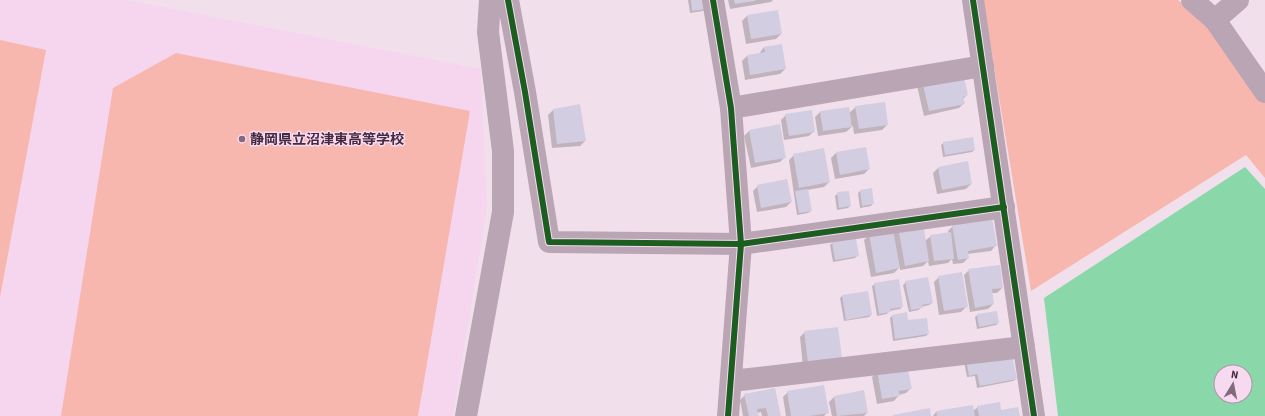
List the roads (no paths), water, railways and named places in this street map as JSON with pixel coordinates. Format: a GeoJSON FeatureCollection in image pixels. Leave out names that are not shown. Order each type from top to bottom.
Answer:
{"type":"FeatureCollection","features":[{"type":"Feature","properties":{"kind":"street"},"geometry":{"type":"LineString","coordinates":[[466,416],[503,212],[503,151],[488,32],[490,0]]}},
{"type":"Feature","properties":{"kind":"street"},"geometry":{"type":"LineString","coordinates":[[508,0],[525,92],[549,242],[741,244],[1004,207]]}},
{"type":"Feature","properties":{"kind":"street"},"geometry":{"type":"LineString","coordinates":[[713,0],[731,108],[741,244],[732,381],[728,416]]}},
{"type":"Feature","properties":{"kind":"street"},"geometry":{"type":"LineString","coordinates":[[973,0],[984,66],[1034,416]]}},
{"type":"Feature","properties":{"kind":"street"},"geometry":{"type":"LineString","coordinates":[[1192,0],[1215,20],[1265,92]]}},
{"type":"Feature","properties":{"kind":"street"},"geometry":{"type":"LineString","coordinates":[[1215,20],[1238,0]]}},
{"type":"Feature","properties":{"kind":"street"},"geometry":{"type":"LineString","coordinates":[[731,108],[984,66]]}},
{"type":"Feature","properties":{"kind":"street"},"geometry":{"type":"LineString","coordinates":[[732,381],[1024,347]]}},
{"type":"Feature","properties":{"kind":"place","name":"静岡県立沼津東高等学校"},"geometry":{"type":"Point","coordinates":[242,139]}}]}
